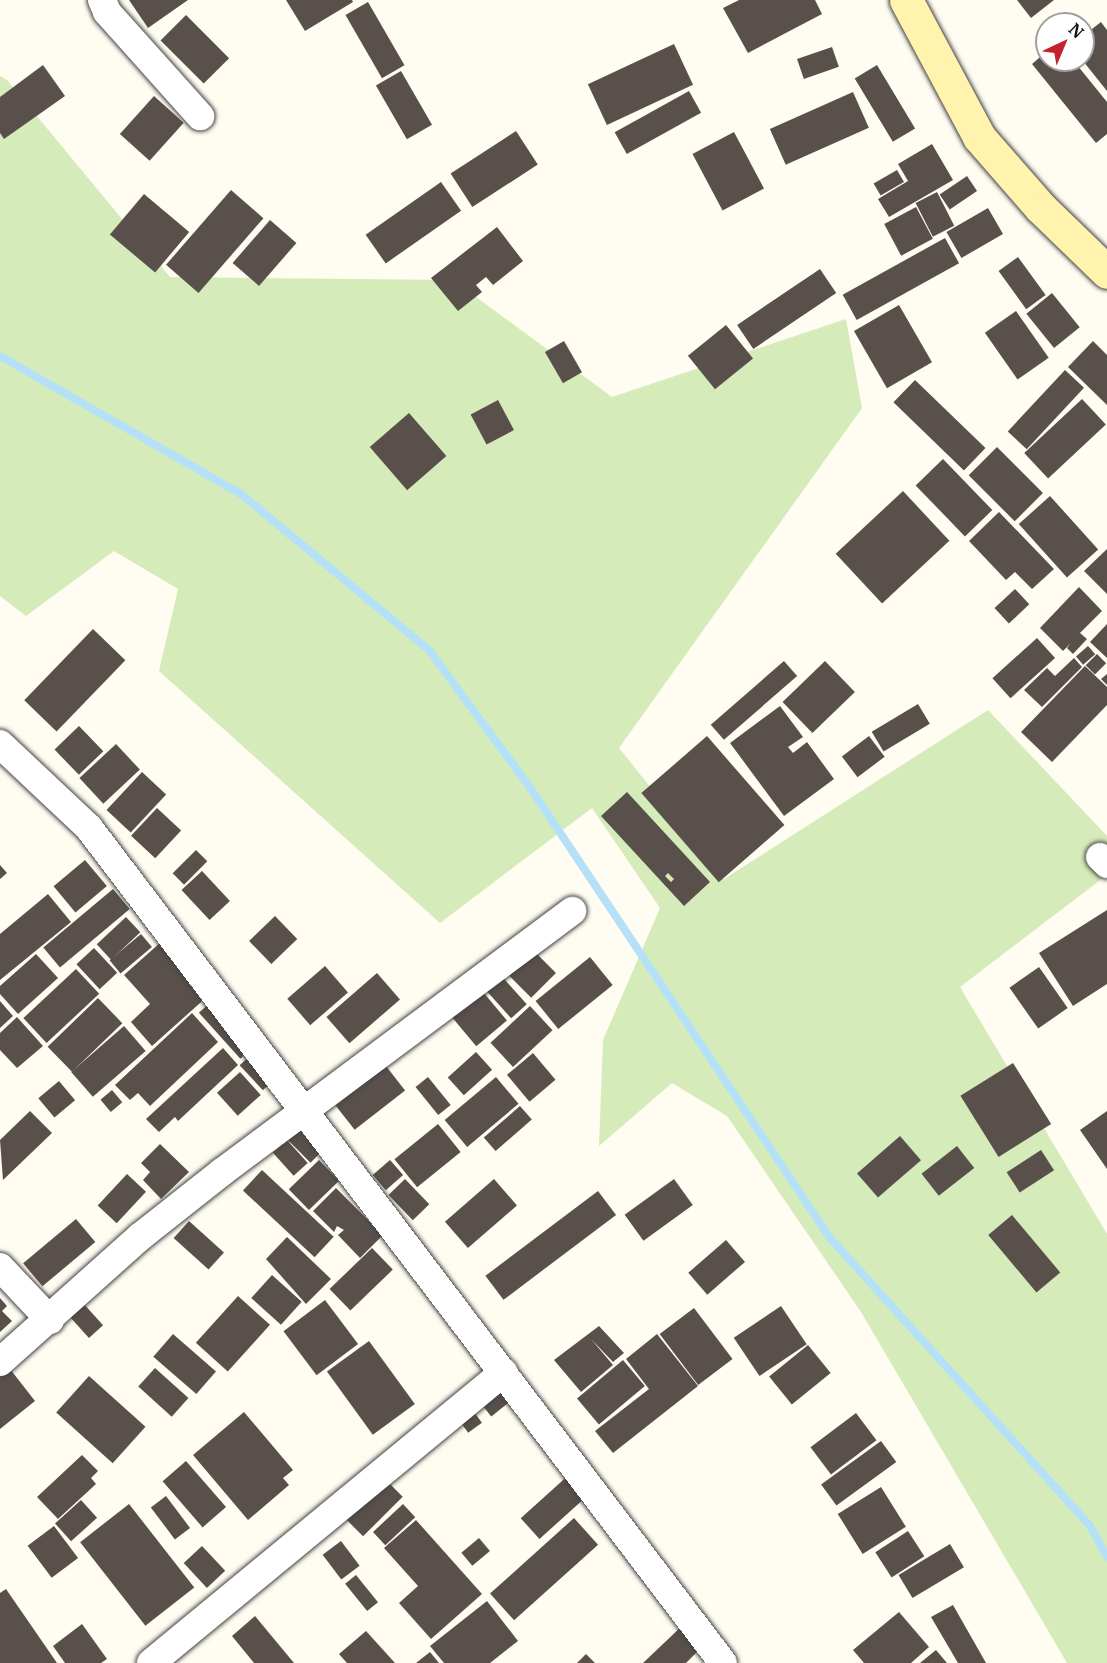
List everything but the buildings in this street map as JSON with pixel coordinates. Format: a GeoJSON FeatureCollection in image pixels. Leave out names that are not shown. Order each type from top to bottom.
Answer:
{"type":"FeatureCollection","features":[{"type":"Feature","properties":{"kind":"street"},"geometry":{"type":"LineString","coordinates":[[102,0],[107,12],[200,116]]}},
{"type":"Feature","properties":{"kind":"street"},"geometry":{"type":"LineString","coordinates":[[906,0],[979,138],[1041,208],[1103,260]]}},
{"type":"Feature","properties":{"kind":"street"},"geometry":{"type":"LineString","coordinates":[[0,744],[89,828],[305,1109],[723,1663]]}},
{"type":"Feature","properties":{"kind":"street"},"geometry":{"type":"LineString","coordinates":[[0,1362],[50,1320],[141,1236],[305,1109],[572,912]]}},
{"type":"Feature","properties":{"kind":"street"},"geometry":{"type":"LineString","coordinates":[[0,1267],[50,1320]]}},
{"type":"Feature","properties":{"kind":"street"},"geometry":{"type":"LineString","coordinates":[[151,1663],[504,1372]]}},
{"type":"Feature","properties":{"kind":"green space"},"geometry":{"type":"Polygon","coordinates":[[[0,76],[7,80],[170,277],[453,280],[612,397],[846,319],[862,408],[619,748],[724,879],[988,710],[1107,836],[1107,875],[960,987],[1107,1234],[1107,1663],[1067,1663],[861,1312],[727,1116],[672,1083],[599,1146],[603,1040],[660,908],[592,808],[440,923],[159,671],[178,589],[114,551],[26,616],[0,596],[0,76]]]}},
{"type":"Feature","properties":{"kind":"waterway"},"geometry":{"type":"LineString","coordinates":[[0,356],[241,494],[429,650],[531,789],[830,1238],[1090,1526],[1107,1557]]}}]}
